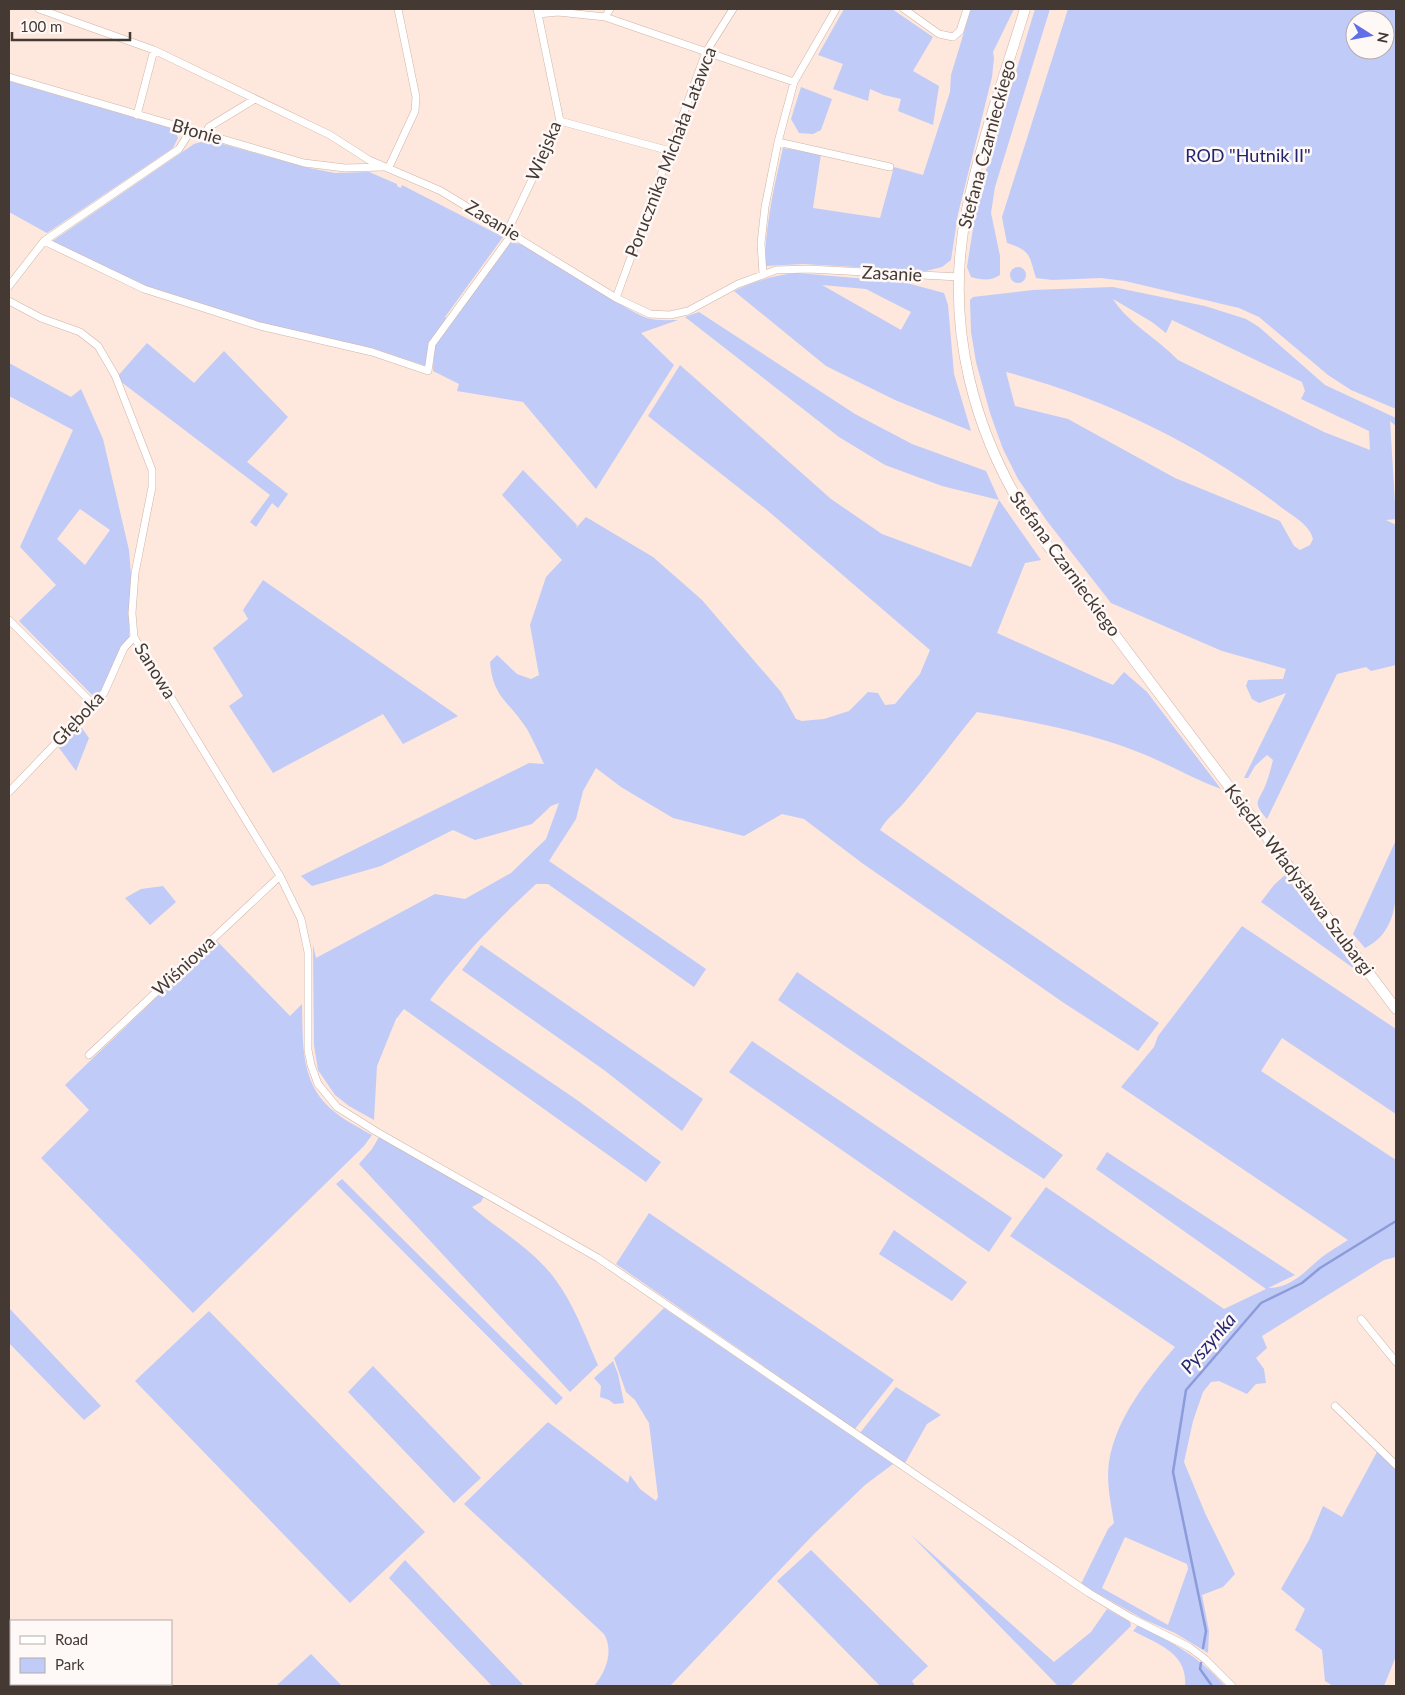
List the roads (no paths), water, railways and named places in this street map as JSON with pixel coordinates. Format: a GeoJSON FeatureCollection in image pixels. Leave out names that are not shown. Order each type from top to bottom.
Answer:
{"type":"FeatureCollection","features":[{"type":"Feature","properties":{"kind":"street","name":"Zasanie"},"geometry":{"type":"LineString","coordinates":[[40,9],[112,33],[154,50],[330,135],[369,160],[442,191],[616,298],[650,314],[680,314],[762,274],[776,270],[809,269],[959,277]]}},
{"type":"Feature","properties":{"kind":"street"},"geometry":{"type":"LineString","coordinates":[[389,167],[415,111],[416,97],[398,9]]}},
{"type":"Feature","properties":{"kind":"street"},"geometry":{"type":"LineString","coordinates":[[605,17],[610,9]]}},
{"type":"Feature","properties":{"kind":"street","name":"Porucznika Michała Latawca"},"geometry":{"type":"LineString","coordinates":[[616,298],[706,52],[733,9]]}},
{"type":"Feature","properties":{"kind":"street"},"geometry":{"type":"LineString","coordinates":[[762,274],[760,261],[764,216],[778,142],[794,82],[836,9]]}},
{"type":"Feature","properties":{"kind":"street"},"geometry":{"type":"LineString","coordinates":[[904,9],[939,34],[954,37],[960,32],[968,9]]}},
{"type":"Feature","properties":{"kind":"street","name":"Stefana Czarnieckiego"},"geometry":{"type":"LineString","coordinates":[[1024,9],[971,194],[963,233],[959,277],[962,339],[968,374],[983,430],[1004,477],[1040,535],[1202,750]]}},
{"type":"Feature","properties":{"kind":"street"},"geometry":{"type":"LineString","coordinates":[[538,11],[605,17],[794,82]]}},
{"type":"Feature","properties":{"kind":"street","name":"Wiejska"},"geometry":{"type":"LineString","coordinates":[[44,241],[144,289],[260,326],[372,352],[428,371],[432,344],[510,232],[560,121],[538,11]]}},
{"type":"Feature","properties":{"kind":"street"},"geometry":{"type":"LineString","coordinates":[[137,114],[154,50]]}},
{"type":"Feature","properties":{"kind":"street","name":"Błonie"},"geometry":{"type":"LineString","coordinates":[[9,77],[324,167],[389,167]]}},
{"type":"Feature","properties":{"kind":"street"},"geometry":{"type":"LineString","coordinates":[[205,134],[210,126],[255,99]]}},
{"type":"Feature","properties":{"kind":"street"},"geometry":{"type":"LineString","coordinates":[[560,121],[670,151]]}},
{"type":"Feature","properties":{"kind":"street"},"geometry":{"type":"LineString","coordinates":[[9,286],[44,241],[180,149],[191,130]]}},
{"type":"Feature","properties":{"kind":"street"},"geometry":{"type":"LineString","coordinates":[[778,142],[890,167]]}},
{"type":"Feature","properties":{"kind":"street","name":"Sanowa"},"geometry":{"type":"LineString","coordinates":[[9,301],[41,318],[80,332],[98,346],[115,375],[148,456],[152,470],[152,487],[135,573],[132,613],[134,637],[294,902],[305,934],[309,971],[308,1050],[314,1075],[326,1095],[346,1114],[598,1258],[1089,1592],[1131,1618],[1189,1647],[1232,1686]]}},
{"type":"Feature","properties":{"kind":"street"},"geometry":{"type":"LineString","coordinates":[[9,620],[94,704]]}},
{"type":"Feature","properties":{"kind":"street","name":"Głęboka"},"geometry":{"type":"LineString","coordinates":[[10,789],[104,693],[124,648],[134,637]]}},
{"type":"Feature","properties":{"kind":"street","name":"Księdza Władysława Szubargi"},"geometry":{"type":"LineString","coordinates":[[1202,750],[1396,1009]]}},
{"type":"Feature","properties":{"kind":"street","name":"Wiśniowa"},"geometry":{"type":"LineString","coordinates":[[89,1056],[280,876]]}},
{"type":"Feature","properties":{"kind":"street"},"geometry":{"type":"LineString","coordinates":[[1362,1319],[1396,1362]]}},
{"type":"Feature","properties":{"kind":"street"},"geometry":{"type":"LineString","coordinates":[[1335,1406],[1396,1465]]}},
{"type":"Feature","properties":{"kind":"waterway","name":"Pyszynka"},"geometry":{"type":"LineString","coordinates":[[1203,1648],[1206,1631],[1173,1472],[1186,1390],[1261,1303],[1302,1283],[1320,1268],[1396,1221]]}},
{"type":"Feature","properties":{"kind":"waterway","name":"Pyszynka"},"geometry":{"type":"LineString","coordinates":[[1201,1663],[1200,1669],[1212,1686]]}},
{"type":"Feature","properties":{"kind":"park label","name":"ROD \"Hutnik II\""},"geometry":{"type":"Point","coordinates":[1248,156]}}]}
